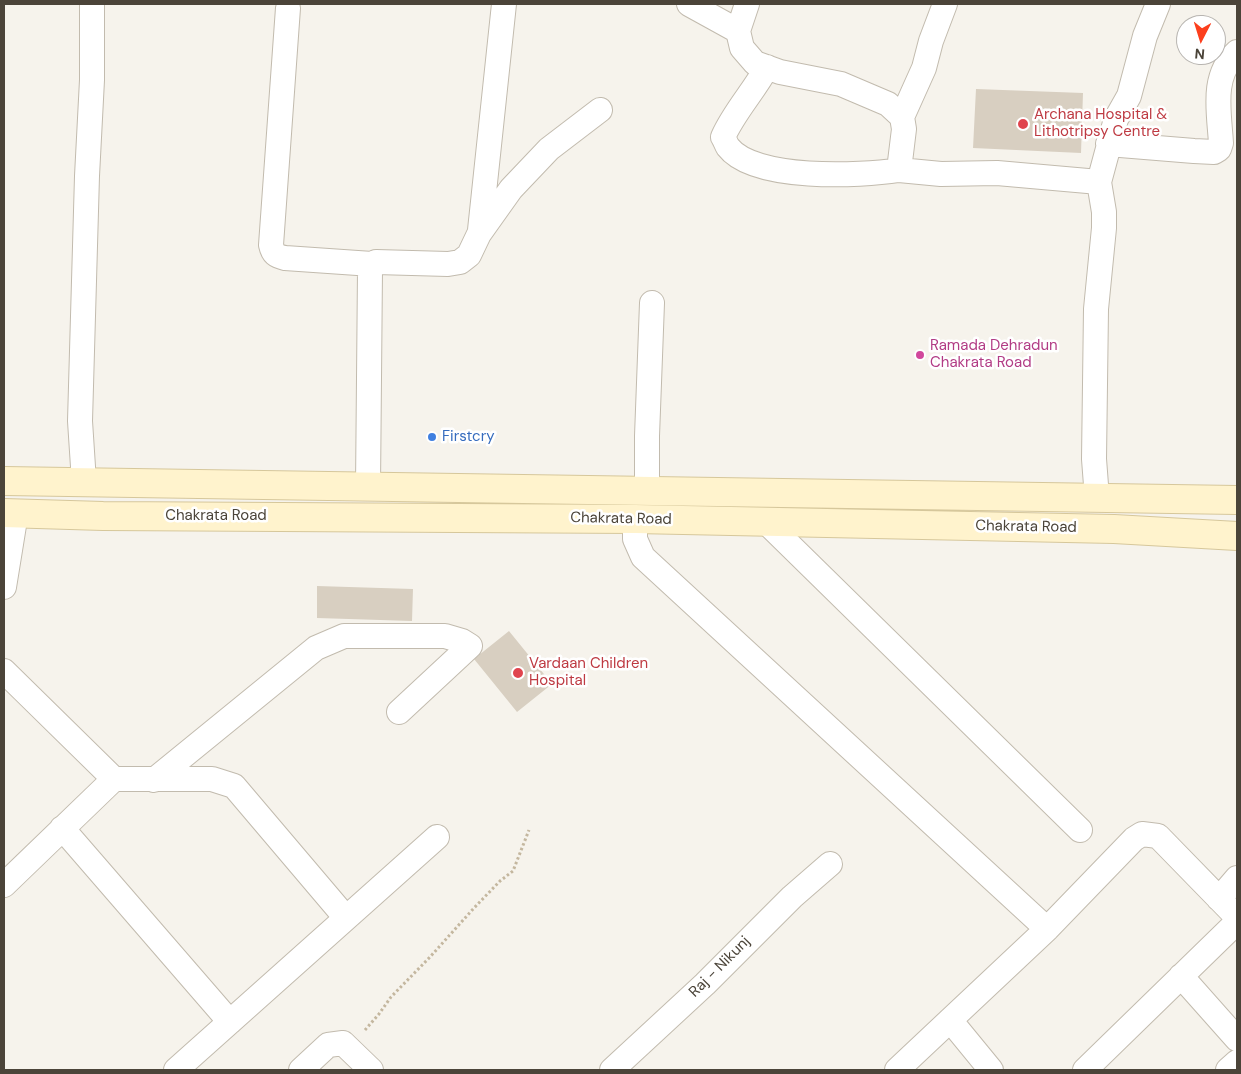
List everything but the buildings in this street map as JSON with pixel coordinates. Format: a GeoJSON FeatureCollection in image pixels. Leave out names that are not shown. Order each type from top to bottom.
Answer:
{"type":"FeatureCollection","features":[{"type":"Feature","properties":{"kind":"main road","name":"Chakrata Road"},"geometry":{"type":"LineString","coordinates":[[4,480],[1237,500]]}},
{"type":"Feature","properties":{"kind":"main road","name":"Chakrata Road"},"geometry":{"type":"LineString","coordinates":[[10,513],[103,516],[396,516],[766,521],[1114,528],[1237,536]]}},
{"type":"Feature","properties":{"kind":"street"},"geometry":{"type":"LineString","coordinates":[[84,482],[80,422],[87,176],[92,80],[92,4]]}},
{"type":"Feature","properties":{"kind":"street"},"geometry":{"type":"LineString","coordinates":[[479,234],[486,184],[504,4]]}},
{"type":"Feature","properties":{"kind":"street"},"geometry":{"type":"LineString","coordinates":[[689,4],[738,31]]}},
{"type":"Feature","properties":{"kind":"street"},"geometry":{"type":"LineString","coordinates":[[747,4],[738,31],[742,48],[755,63],[780,72],[841,84],[888,104],[902,117]]}},
{"type":"Feature","properties":{"kind":"street"},"geometry":{"type":"LineString","coordinates":[[899,170],[904,129],[902,117],[924,68],[931,41],[945,4]]}},
{"type":"Feature","properties":{"kind":"street"},"geometry":{"type":"LineString","coordinates":[[1096,498],[1094,459],[1096,310],[1104,228],[1104,212],[1099,182],[1116,119],[1129,96],[1145,36],[1158,4]]}},
{"type":"Feature","properties":{"kind":"street"},"geometry":{"type":"LineString","coordinates":[[288,8],[271,245],[276,256],[372,264],[376,262],[448,264],[460,262],[469,255],[479,234],[510,189],[549,149],[600,110]]}},
{"type":"Feature","properties":{"kind":"street"},"geometry":{"type":"LineString","coordinates":[[1108,144],[1214,152],[1219,149],[1221,143],[1219,87],[1224,67],[1237,52]]}},
{"type":"Feature","properties":{"kind":"street"},"geometry":{"type":"LineString","coordinates":[[767,68],[723,137],[728,147],[736,155],[756,165],[816,174],[874,174],[899,170],[941,174],[998,173],[1099,182]]}},
{"type":"Feature","properties":{"kind":"street"},"geometry":{"type":"LineString","coordinates":[[368,486],[370,270],[372,264]]}},
{"type":"Feature","properties":{"kind":"street"},"geometry":{"type":"LineString","coordinates":[[647,490],[646,436],[652,303]]}},
{"type":"Feature","properties":{"kind":"street"},"geometry":{"type":"LineString","coordinates":[[4,586],[10,513]]}},
{"type":"Feature","properties":{"kind":"street"},"geometry":{"type":"LineString","coordinates":[[635,519],[635,539],[643,556],[1047,929]]}},
{"type":"Feature","properties":{"kind":"street"},"geometry":{"type":"LineString","coordinates":[[766,521],[1080,830]]}},
{"type":"Feature","properties":{"kind":"street"},"geometry":{"type":"LineString","coordinates":[[154,780],[316,648],[344,636],[445,636],[462,641],[470,646],[399,712]]}},
{"type":"Feature","properties":{"kind":"street"},"geometry":{"type":"LineString","coordinates":[[4,670],[114,780]]}},
{"type":"Feature","properties":{"kind":"street"},"geometry":{"type":"LineString","coordinates":[[4,885],[114,780],[212,779],[234,786],[346,918]]}},
{"type":"Feature","properties":{"kind":"street"},"geometry":{"type":"LineString","coordinates":[[62,828],[230,1022]]}},
{"type":"Feature","properties":{"kind":"street"},"geometry":{"type":"LineString","coordinates":[[896,1070],[1047,929],[1134,839],[1142,834],[1158,836],[1237,917]]}},
{"type":"Feature","properties":{"kind":"street"},"geometry":{"type":"LineString","coordinates":[[176,1070],[437,837]]}},
{"type":"Feature","properties":{"kind":"street","name":"Raj - Nikunj"},"geometry":{"type":"LineString","coordinates":[[612,1070],[705,984],[778,909],[830,864]]}},
{"type":"Feature","properties":{"kind":"street"},"geometry":{"type":"LineString","coordinates":[[1219,899],[1237,878]]}},
{"type":"Feature","properties":{"kind":"street"},"geometry":{"type":"LineString","coordinates":[[1085,1070],[1237,922]]}},
{"type":"Feature","properties":{"kind":"street"},"geometry":{"type":"LineString","coordinates":[[1181,976],[1237,1039]]}},
{"type":"Feature","properties":{"kind":"street"},"geometry":{"type":"LineString","coordinates":[[950,1020],[992,1070]]}},
{"type":"Feature","properties":{"kind":"street"},"geometry":{"type":"LineString","coordinates":[[301,1070],[328,1044],[343,1043],[371,1070]]}},
{"type":"Feature","properties":{"kind":"street"},"geometry":{"type":"LineString","coordinates":[[1228,1070],[1237,1062]]}},
{"type":"Feature","properties":{"kind":"path"},"geometry":{"type":"LineString","coordinates":[[351,1051],[391,996],[500,881],[513,871],[529,830]]}},
{"type":"Feature","properties":{"kind":"place","name":"Archana Hospital & Lithotripsy Centre"},"geometry":{"type":"Point","coordinates":[1023,124]}},
{"type":"Feature","properties":{"kind":"place","name":"Ramada Dehradun Chakrata Road"},"geometry":{"type":"Point","coordinates":[920,355]}},
{"type":"Feature","properties":{"kind":"place","name":"Firstcry"},"geometry":{"type":"Point","coordinates":[432,437]}},
{"type":"Feature","properties":{"kind":"place","name":"Vardaan Children Hospital"},"geometry":{"type":"Point","coordinates":[518,673]}}]}
